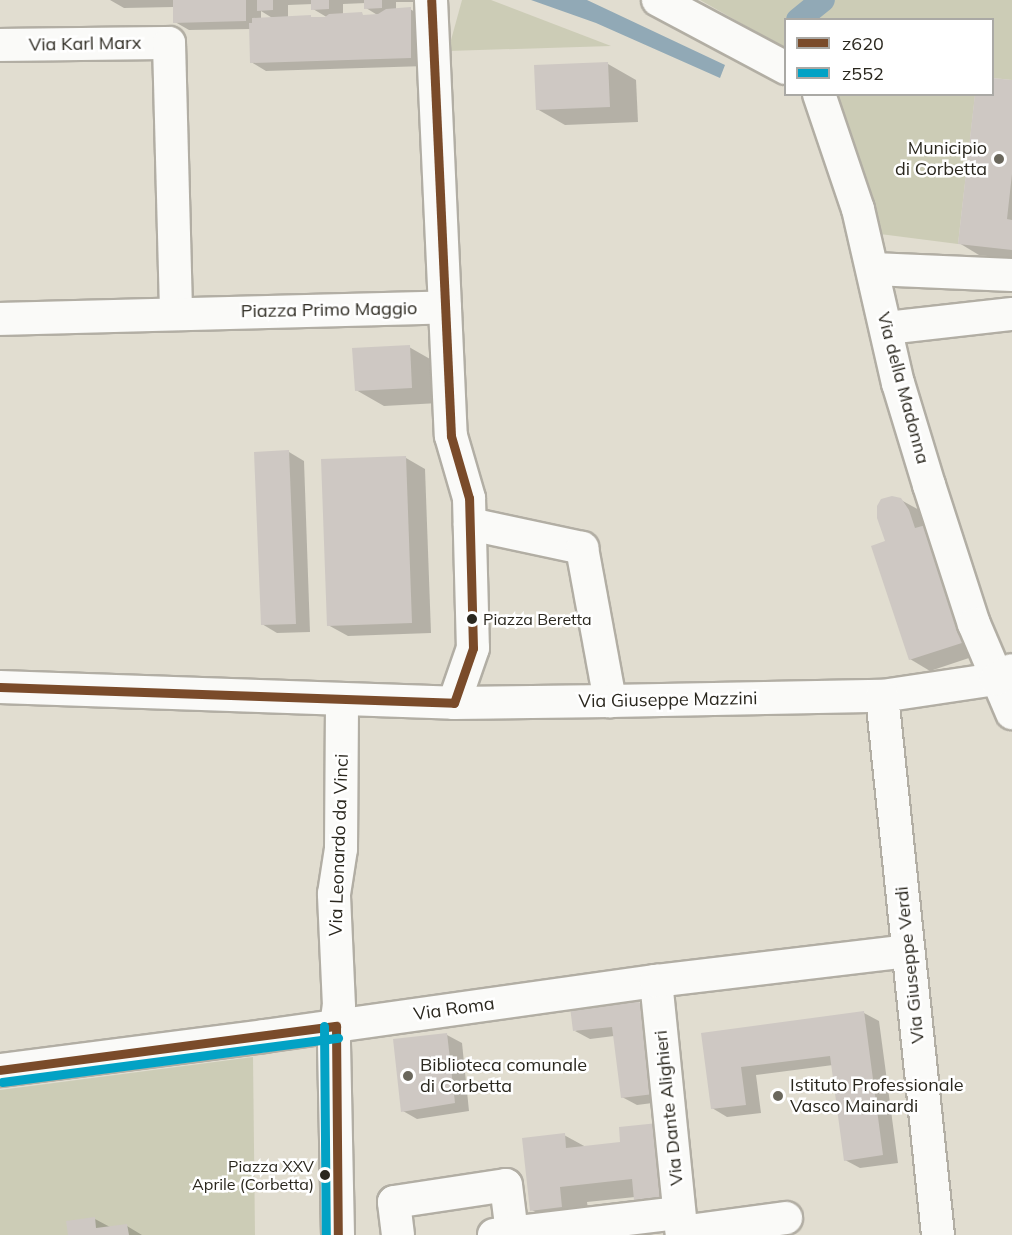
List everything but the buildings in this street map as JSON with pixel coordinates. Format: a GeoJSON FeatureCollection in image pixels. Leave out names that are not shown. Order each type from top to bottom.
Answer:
{"type":"FeatureCollection","features":[{"type":"Feature","properties":{"kind":"street"},"geometry":{"type":"LineString","coordinates":[[431,0],[451,436],[469,498],[470,524],[473,648],[454,703]]}},
{"type":"Feature","properties":{"kind":"street"},"geometry":{"type":"LineString","coordinates":[[658,0],[784,67]]}},
{"type":"Feature","properties":{"kind":"street","name":"Via Karl Marx"},"geometry":{"type":"LineString","coordinates":[[0,45],[169,43],[176,314]]}},
{"type":"Feature","properties":{"kind":"street","name":"Via della Madonna"},"geometry":{"type":"LineString","coordinates":[[820,96],[858,209],[898,382],[929,485],[974,624],[1004,674],[1012,712]]}},
{"type":"Feature","properties":{"kind":"street"},"geometry":{"type":"LineString","coordinates":[[873,268],[1012,275]]}},
{"type":"Feature","properties":{"kind":"street","name":"Piazza Primo Maggio"},"geometry":{"type":"LineString","coordinates":[[0,319],[445,307]]}},
{"type":"Feature","properties":{"kind":"street"},"geometry":{"type":"LineString","coordinates":[[887,328],[1012,314]]}},
{"type":"Feature","properties":{"kind":"street"},"geometry":{"type":"LineString","coordinates":[[470,524],[582,548],[610,701]]}},
{"type":"Feature","properties":{"kind":"street","name":"Via Giuseppe Mazzini"},"geometry":{"type":"LineString","coordinates":[[0,687],[454,703],[610,701],[882,696],[1004,674]]}},
{"type":"Feature","properties":{"kind":"street","name":"Via Giuseppe Verdi"},"geometry":{"type":"LineString","coordinates":[[882,696],[938,1235]]}},
{"type":"Feature","properties":{"kind":"street","name":"Via Leonardo da Vinci"},"geometry":{"type":"LineString","coordinates":[[338,1235],[336,1026],[339,1006],[334,894],[342,838],[342,700]]}},
{"type":"Feature","properties":{"kind":"street","name":"Via Roma"},"geometry":{"type":"LineString","coordinates":[[0,1070],[656,981],[908,951]]}},
{"type":"Feature","properties":{"kind":"street","name":"Via Dante Alighieri"},"geometry":{"type":"LineString","coordinates":[[656,981],[681,1227]]}},
{"type":"Feature","properties":{"kind":"street"},"geometry":{"type":"LineString","coordinates":[[398,1235],[394,1202],[506,1185],[503,1234],[681,1227],[786,1218]]}},
{"type":"Feature","properties":{"kind":"green space"},"geometry":{"type":"Polygon","coordinates":[[[462,0],[491,0],[611,46],[448,51],[462,0]]]}},
{"type":"Feature","properties":{"kind":"green space"},"geometry":{"type":"Polygon","coordinates":[[[700,0],[1012,0],[1012,80],[994,78],[994,18],[784,18],[784,47],[700,0]]]}},
{"type":"Feature","properties":{"kind":"green space"},"geometry":{"type":"Polygon","coordinates":[[[833,96],[975,96],[958,244],[880,234],[833,96]]]}},
{"type":"Feature","properties":{"kind":"green space"},"geometry":{"type":"Polygon","coordinates":[[[253,1057],[255,1235],[0,1235],[0,1090],[253,1057]]]}},
{"type":"Feature","properties":{"kind":"water"},"geometry":{"type":"Polygon","coordinates":[[[531,0],[587,0],[725,65],[720,78],[596,23],[531,0]]]}},
{"type":"Feature","properties":{"kind":"waterway"},"geometry":{"type":"LineString","coordinates":[[800,18],[823,0]]}},
{"type":"Feature","properties":{"kind":"transit line","name":"z620"},"geometry":{"type":"LineString","coordinates":[[0,687],[454,703],[473,648],[469,498],[451,436],[431,0]]}},
{"type":"Feature","properties":{"kind":"transit line","name":"z552"},"geometry":{"type":"LineString","coordinates":[[324,1026],[326,1235]]}},
{"type":"Feature","properties":{"kind":"transit line","name":"z620"},"geometry":{"type":"LineString","coordinates":[[0,1070],[336,1026],[338,1235]]}},
{"type":"Feature","properties":{"kind":"transit line","name":"z552"},"geometry":{"type":"LineString","coordinates":[[2,1082],[338,1038]]}},
{"type":"Feature","properties":{"kind":"place","name":"Municipio di Corbetta"},"geometry":{"type":"Point","coordinates":[999,159]}},
{"type":"Feature","properties":{"kind":"place","name":"Piazza Beretta"},"geometry":{"type":"Point","coordinates":[472,619]}},
{"type":"Feature","properties":{"kind":"place","name":"Biblioteca comunale di Corbetta"},"geometry":{"type":"Point","coordinates":[408,1076]}},
{"type":"Feature","properties":{"kind":"place","name":"Istituto Professionale Vasco Mainardi"},"geometry":{"type":"Point","coordinates":[778,1096]}},
{"type":"Feature","properties":{"kind":"place","name":"Piazza XXV Aprile (Corbetta)"},"geometry":{"type":"Point","coordinates":[325,1175]}}]}
